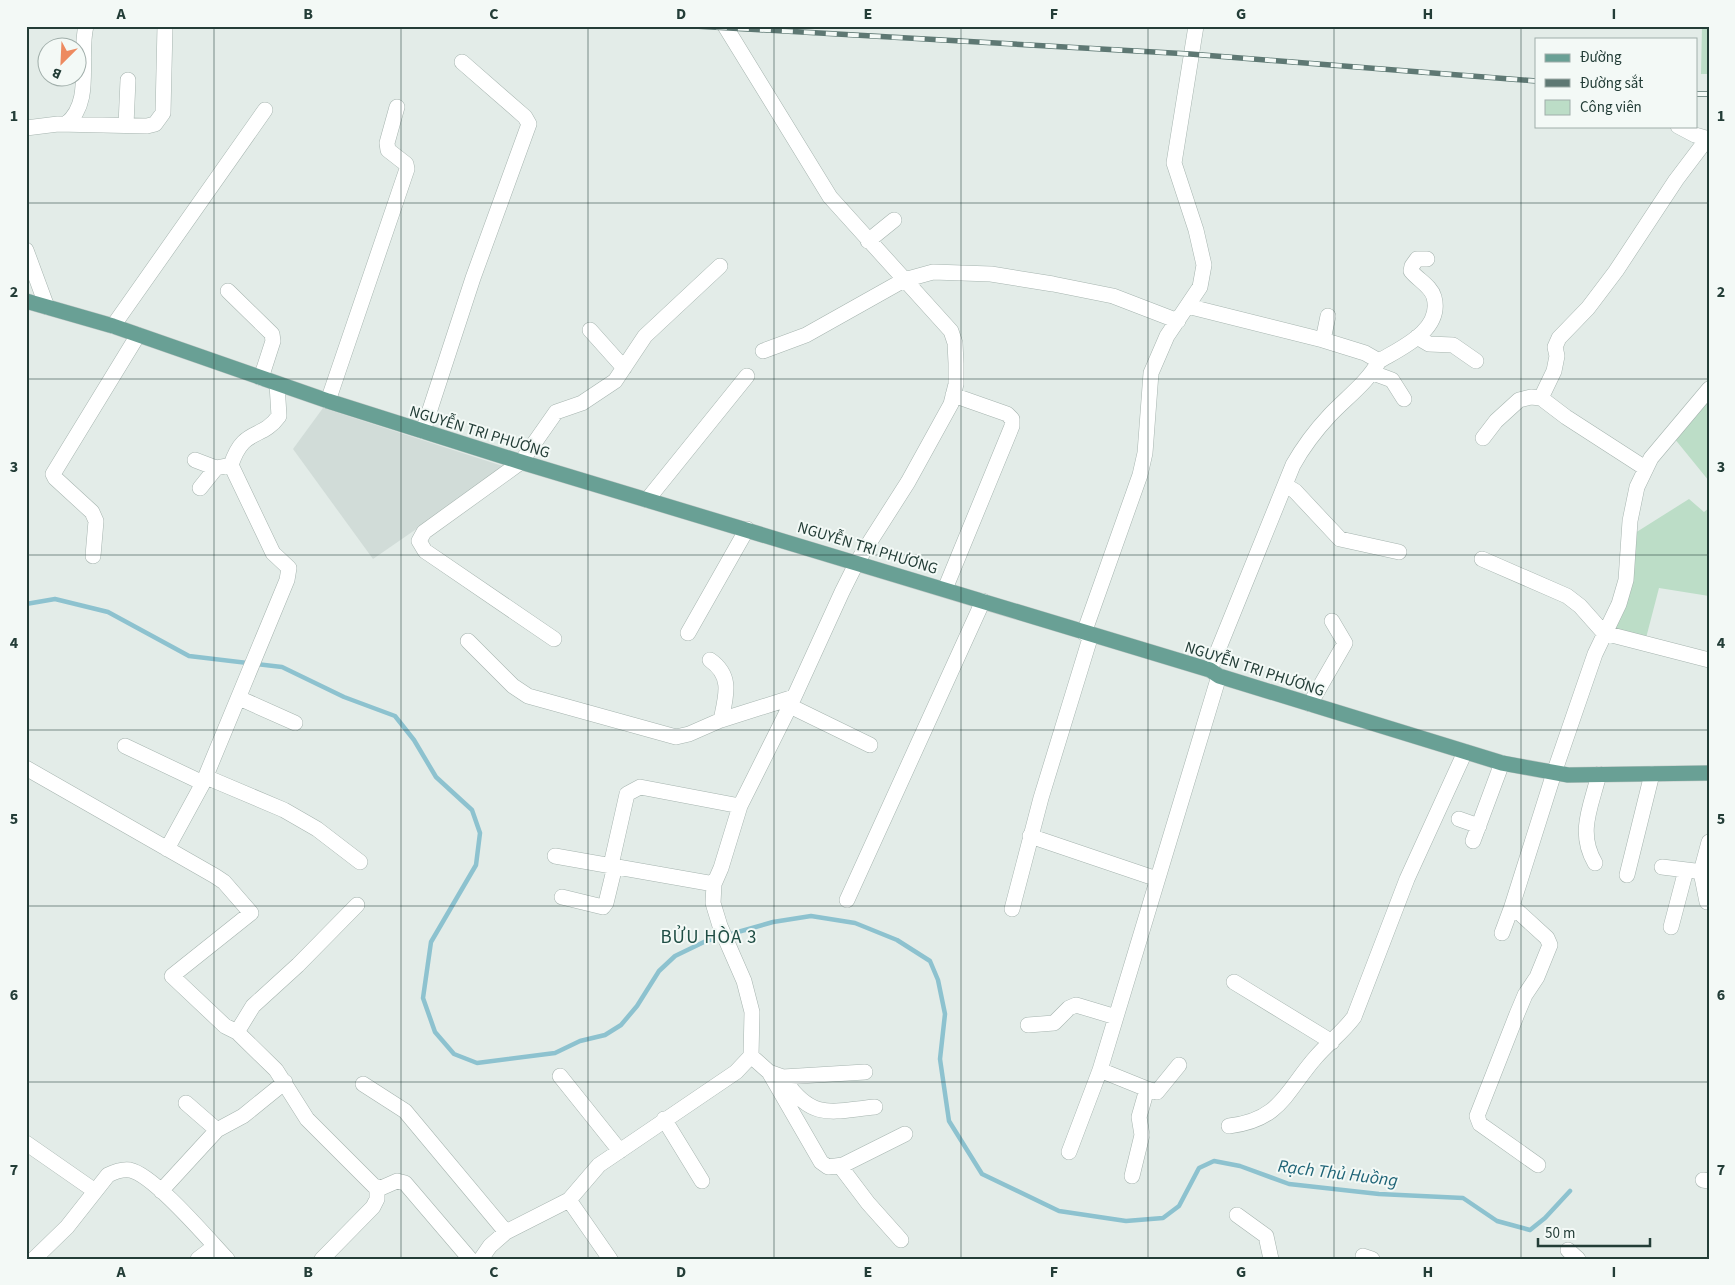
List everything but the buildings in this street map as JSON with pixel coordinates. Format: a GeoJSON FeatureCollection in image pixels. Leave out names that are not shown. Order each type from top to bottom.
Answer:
{"type":"FeatureCollection","features":[{"type":"Feature","properties":{"kind":"main road","name":"NGUYỄN TRI PHƯƠNG"},"geometry":{"type":"LineString","coordinates":[[26,301],[113,326],[328,401],[522,462],[945,589],[1502,763],[1554,773],[1709,773]]}},
{"type":"Feature","properties":{"kind":"street"},"geometry":{"type":"LineString","coordinates":[[66,124],[76,114],[81,101],[86,26]]}},
{"type":"Feature","properties":{"kind":"street"},"geometry":{"type":"LineString","coordinates":[[26,128],[66,124],[152,126],[161,117],[165,26]]}},
{"type":"Feature","properties":{"kind":"street"},"geometry":{"type":"LineString","coordinates":[[481,1259],[490,1246],[506,1232],[569,1200],[600,1165],[736,1072],[751,1056],[752,1012],[744,981],[720,926],[713,903],[714,884],[721,868],[740,806],[792,702],[857,562],[908,482],[943,420],[956,384],[955,343],[951,331],[830,197],[725,26]]}},
{"type":"Feature","properties":{"kind":"street"},"geometry":{"type":"LineString","coordinates":[[1012,909],[1030,836],[1087,634],[1140,475],[1145,453],[1148,396],[1154,365],[1167,336],[1200,287],[1204,265],[1196,230],[1174,163],[1196,26]]}},
{"type":"Feature","properties":{"kind":"street"},"geometry":{"type":"LineString","coordinates":[[423,431],[473,278],[529,124],[525,117],[462,62]]}},
{"type":"Feature","properties":{"kind":"street"},"geometry":{"type":"LineString","coordinates":[[126,126],[128,80]]}},
{"type":"Feature","properties":{"kind":"street"},"geometry":{"type":"LineString","coordinates":[[328,401],[407,169],[406,164],[388,150],[387,143],[397,108]]}},
{"type":"Feature","properties":{"kind":"street"},"geometry":{"type":"LineString","coordinates":[[113,326],[265,110]]}},
{"type":"Feature","properties":{"kind":"street"},"geometry":{"type":"LineString","coordinates":[[1541,398],[1554,370],[1557,356],[1555,347],[1559,338],[1588,308],[1616,271],[1708,139],[1683,128]]}},
{"type":"Feature","properties":{"kind":"street"},"geometry":{"type":"LineString","coordinates":[[868,241],[894,220]]}},
{"type":"Feature","properties":{"kind":"street"},"geometry":{"type":"LineString","coordinates":[[26,250],[47,307]]}},
{"type":"Feature","properties":{"kind":"street"},"geometry":{"type":"LineString","coordinates":[[1069,1152],[1100,1070],[1157,879],[1214,673],[1285,485],[1301,452],[1330,416],[1376,367],[1417,337],[1429,324],[1434,312],[1434,297],[1426,285],[1411,271],[1412,266],[1417,260],[1427,259]]}},
{"type":"Feature","properties":{"kind":"street"},"geometry":{"type":"LineString","coordinates":[[554,640],[425,551],[419,541],[424,532],[522,462],[553,416],[597,395],[615,381],[645,336],[720,266]]}},
{"type":"Feature","properties":{"kind":"street"},"geometry":{"type":"LineString","coordinates":[[763,351],[806,335],[904,280],[933,272],[991,274],[1113,296],[1178,321]]}},
{"type":"Feature","properties":{"kind":"street"},"geometry":{"type":"LineString","coordinates":[[228,291],[272,334],[273,341],[261,378]]}},
{"type":"Feature","properties":{"kind":"street"},"geometry":{"type":"LineString","coordinates":[[1187,306],[1323,340],[1365,353],[1376,367],[1392,380],[1404,399]]}},
{"type":"Feature","properties":{"kind":"street"},"geometry":{"type":"LineString","coordinates":[[1323,340],[1328,316]]}},
{"type":"Feature","properties":{"kind":"street"},"geometry":{"type":"LineString","coordinates":[[590,330],[624,368]]}},
{"type":"Feature","properties":{"kind":"street"},"geometry":{"type":"LineString","coordinates":[[93,556],[96,520],[92,512],[55,478],[54,474],[138,335]]}},
{"type":"Feature","properties":{"kind":"street"},"geometry":{"type":"LineString","coordinates":[[1417,337],[1429,344],[1453,345],[1476,362]]}},
{"type":"Feature","properties":{"kind":"street"},"geometry":{"type":"LineString","coordinates":[[647,500],[748,376]]}},
{"type":"Feature","properties":{"kind":"street"},"geometry":{"type":"LineString","coordinates":[[167,850],[205,780],[287,580],[289,568],[273,553],[231,465],[241,442],[262,430],[279,416],[277,384]]}},
{"type":"Feature","properties":{"kind":"street"},"geometry":{"type":"LineString","coordinates":[[1502,933],[1554,773],[1604,633],[1619,604],[1626,580],[1630,522],[1637,487],[1651,458],[1709,389]]}},
{"type":"Feature","properties":{"kind":"street"},"geometry":{"type":"LineString","coordinates":[[945,589],[1012,426],[1012,419],[1007,414],[953,395]]}},
{"type":"Feature","properties":{"kind":"street"},"geometry":{"type":"LineString","coordinates":[[1483,438],[1496,421],[1519,400],[1531,397],[1541,398],[1645,468]]}},
{"type":"Feature","properties":{"kind":"street"},"geometry":{"type":"LineString","coordinates":[[195,460],[216,468],[231,465]]}},
{"type":"Feature","properties":{"kind":"street"},"geometry":{"type":"LineString","coordinates":[[200,488],[216,468]]}},
{"type":"Feature","properties":{"kind":"street"},"geometry":{"type":"LineString","coordinates":[[1285,485],[1295,491],[1340,539],[1399,552]]}},
{"type":"Feature","properties":{"kind":"street"},"geometry":{"type":"LineString","coordinates":[[688,633],[747,529]]}},
{"type":"Feature","properties":{"kind":"street"},"geometry":{"type":"LineString","coordinates":[[1482,559],[1567,596],[1580,606],[1604,633],[1709,660]]}},
{"type":"Feature","properties":{"kind":"street"},"geometry":{"type":"LineString","coordinates":[[847,900],[982,601]]}},
{"type":"Feature","properties":{"kind":"street"},"geometry":{"type":"LineString","coordinates":[[1310,704],[1345,642],[1332,621]]}},
{"type":"Feature","properties":{"kind":"street"},"geometry":{"type":"LineString","coordinates":[[468,641],[512,686],[528,696],[676,737],[689,734],[720,720],[792,702],[870,745]]}},
{"type":"Feature","properties":{"kind":"street"},"geometry":{"type":"LineString","coordinates":[[710,660],[720,667],[725,676],[725,693],[720,720]]}},
{"type":"Feature","properties":{"kind":"street"},"geometry":{"type":"LineString","coordinates":[[239,698],[295,723]]}},
{"type":"Feature","properties":{"kind":"street"},"geometry":{"type":"LineString","coordinates":[[125,746],[205,780],[284,810],[318,829],[360,862]]}},
{"type":"Feature","properties":{"kind":"street"},"geometry":{"type":"LineString","coordinates":[[1229,1126],[1248,1124],[1272,1112],[1316,1057],[1354,1017],[1407,880],[1465,752]]}},
{"type":"Feature","properties":{"kind":"street"},"geometry":{"type":"LineString","coordinates":[[1473,841],[1502,763]]}},
{"type":"Feature","properties":{"kind":"street"},"geometry":{"type":"LineString","coordinates":[[26,768],[224,882],[251,913],[172,976],[225,1026],[237,1032],[285,1082],[301,1112],[377,1188],[377,1199],[373,1207],[322,1259]]}},
{"type":"Feature","properties":{"kind":"street"},"geometry":{"type":"LineString","coordinates":[[1595,864],[1586,848],[1585,835],[1599,774]]}},
{"type":"Feature","properties":{"kind":"street"},"geometry":{"type":"LineString","coordinates":[[1627,875],[1652,774]]}},
{"type":"Feature","properties":{"kind":"street"},"geometry":{"type":"LineString","coordinates":[[562,897],[602,907],[606,903],[626,794],[633,789],[640,787],[740,806]]}},
{"type":"Feature","properties":{"kind":"street"},"geometry":{"type":"LineString","coordinates":[[1459,820],[1478,826]]}},
{"type":"Feature","properties":{"kind":"street"},"geometry":{"type":"LineString","coordinates":[[1030,836],[1157,879]]}},
{"type":"Feature","properties":{"kind":"street"},"geometry":{"type":"LineString","coordinates":[[1671,927],[1694,871],[1709,842]]}},
{"type":"Feature","properties":{"kind":"street"},"geometry":{"type":"LineString","coordinates":[[554,856],[714,884]]}},
{"type":"Feature","properties":{"kind":"street"},"geometry":{"type":"LineString","coordinates":[[1662,867],[1694,871]]}},
{"type":"Feature","properties":{"kind":"street"},"geometry":{"type":"LineString","coordinates":[[1694,871],[1707,902]]}},
{"type":"Feature","properties":{"kind":"street"},"geometry":{"type":"LineString","coordinates":[[237,1032],[253,1006],[298,966],[358,905]]}},
{"type":"Feature","properties":{"kind":"street"},"geometry":{"type":"LineString","coordinates":[[1512,906],[1547,938],[1550,945],[1537,977],[1525,995],[1477,1116],[1480,1124],[1538,1165]]}},
{"type":"Feature","properties":{"kind":"street"},"geometry":{"type":"LineString","coordinates":[[1234,982],[1332,1042]]}},
{"type":"Feature","properties":{"kind":"street"},"geometry":{"type":"LineString","coordinates":[[1028,1025],[1054,1022],[1069,1008],[1076,1005],[1116,1017]]}},
{"type":"Feature","properties":{"kind":"street"},"geometry":{"type":"LineString","coordinates":[[751,1056],[776,1075],[797,1098],[810,1108],[823,1111],[874,1107]]}},
{"type":"Feature","properties":{"kind":"street"},"geometry":{"type":"LineString","coordinates":[[1100,1070],[1157,1092],[1179,1065]]}},
{"type":"Feature","properties":{"kind":"street"},"geometry":{"type":"LineString","coordinates":[[776,1075],[865,1072]]}},
{"type":"Feature","properties":{"kind":"street"},"geometry":{"type":"LineString","coordinates":[[776,1075],[820,1162],[828,1167],[840,1166],[905,1134]]}},
{"type":"Feature","properties":{"kind":"street"},"geometry":{"type":"LineString","coordinates":[[560,1076],[620,1151]]}},
{"type":"Feature","properties":{"kind":"street"},"geometry":{"type":"LineString","coordinates":[[161,1191],[217,1130],[243,1116],[285,1082]]}},
{"type":"Feature","properties":{"kind":"street"},"geometry":{"type":"LineString","coordinates":[[363,1084],[405,1111],[506,1232]]}},
{"type":"Feature","properties":{"kind":"street"},"geometry":{"type":"LineString","coordinates":[[1132,1176],[1142,1135],[1139,1117],[1147,1089]]}},
{"type":"Feature","properties":{"kind":"street"},"geometry":{"type":"LineString","coordinates":[[186,1103],[217,1130]]}},
{"type":"Feature","properties":{"kind":"street"},"geometry":{"type":"LineString","coordinates":[[664,1120],[702,1181]]}},
{"type":"Feature","properties":{"kind":"street"},"geometry":{"type":"LineString","coordinates":[[26,1143],[95,1191]]}},
{"type":"Feature","properties":{"kind":"street"},"geometry":{"type":"LineString","coordinates":[[840,1166],[901,1240]]}},
{"type":"Feature","properties":{"kind":"street"},"geometry":{"type":"LineString","coordinates":[[34,1259],[67,1227],[108,1175],[117,1171],[130,1170],[143,1176],[161,1191],[227,1259]]}},
{"type":"Feature","properties":{"kind":"street"},"geometry":{"type":"LineString","coordinates":[[377,1188],[397,1181],[406,1183],[470,1259]]}},
{"type":"Feature","properties":{"kind":"street"},"geometry":{"type":"LineString","coordinates":[[569,1200],[610,1259]]}},
{"type":"Feature","properties":{"kind":"street"},"geometry":{"type":"LineString","coordinates":[[1237,1216],[1266,1236],[1271,1259]]}},
{"type":"Feature","properties":{"kind":"street"},"geometry":{"type":"LineString","coordinates":[[198,1259],[215,1246]]}},
{"type":"Feature","properties":{"kind":"shaded area"},"geometry":{"type":"Polygon","coordinates":[[[323,408],[506,467],[373,559],[293,449],[323,408]]]}},
{"type":"Feature","properties":{"kind":"green space"},"geometry":{"type":"Polygon","coordinates":[[[1702,26],[1709,26],[1709,74],[1701,74],[1702,26]]]}},
{"type":"Feature","properties":{"kind":"green space"},"geometry":{"type":"Polygon","coordinates":[[[1709,397],[1709,481],[1674,438],[1709,397]]]}},
{"type":"Feature","properties":{"kind":"green space"},"geometry":{"type":"Polygon","coordinates":[[[1689,499],[1704,512],[1709,508],[1709,596],[1659,588],[1646,638],[1611,629],[1635,533],[1689,499]]]}},
{"type":"Feature","properties":{"kind":"waterway","name":"Rạch Thủ Huồng"},"geometry":{"type":"LineString","coordinates":[[26,604],[55,599],[108,612],[189,656],[282,667],[344,697],[395,716],[414,740],[436,777],[472,810],[480,833],[476,865],[431,942],[423,998],[435,1032],[454,1054],[477,1063],[555,1053],[580,1041],[605,1035],[621,1025],[637,1006],[659,971],[675,956],[706,941],[773,922],[811,916],[855,923],[897,940],[930,961],[938,980],[945,1014],[940,1059],[949,1121],[982,1174],[1059,1211],[1126,1221],[1163,1218],[1179,1206],[1199,1168],[1214,1161],[1240,1166],[1289,1184],[1379,1194],[1463,1198],[1497,1221],[1530,1230],[1545,1218],[1570,1191]]}},
{"type":"Feature","properties":{"kind":"railway"},"geometry":{"type":"LineString","coordinates":[[694,26],[1190,54],[1535,81]]}},
{"type":"Feature","properties":{"kind":"railway"},"geometry":{"type":"LineString","coordinates":[[1698,94],[1709,94]]}},
{"type":"Feature","properties":{"kind":"district","name":"BỬU HÒA 3"},"geometry":{"type":"Point","coordinates":[709,936]}}]}
